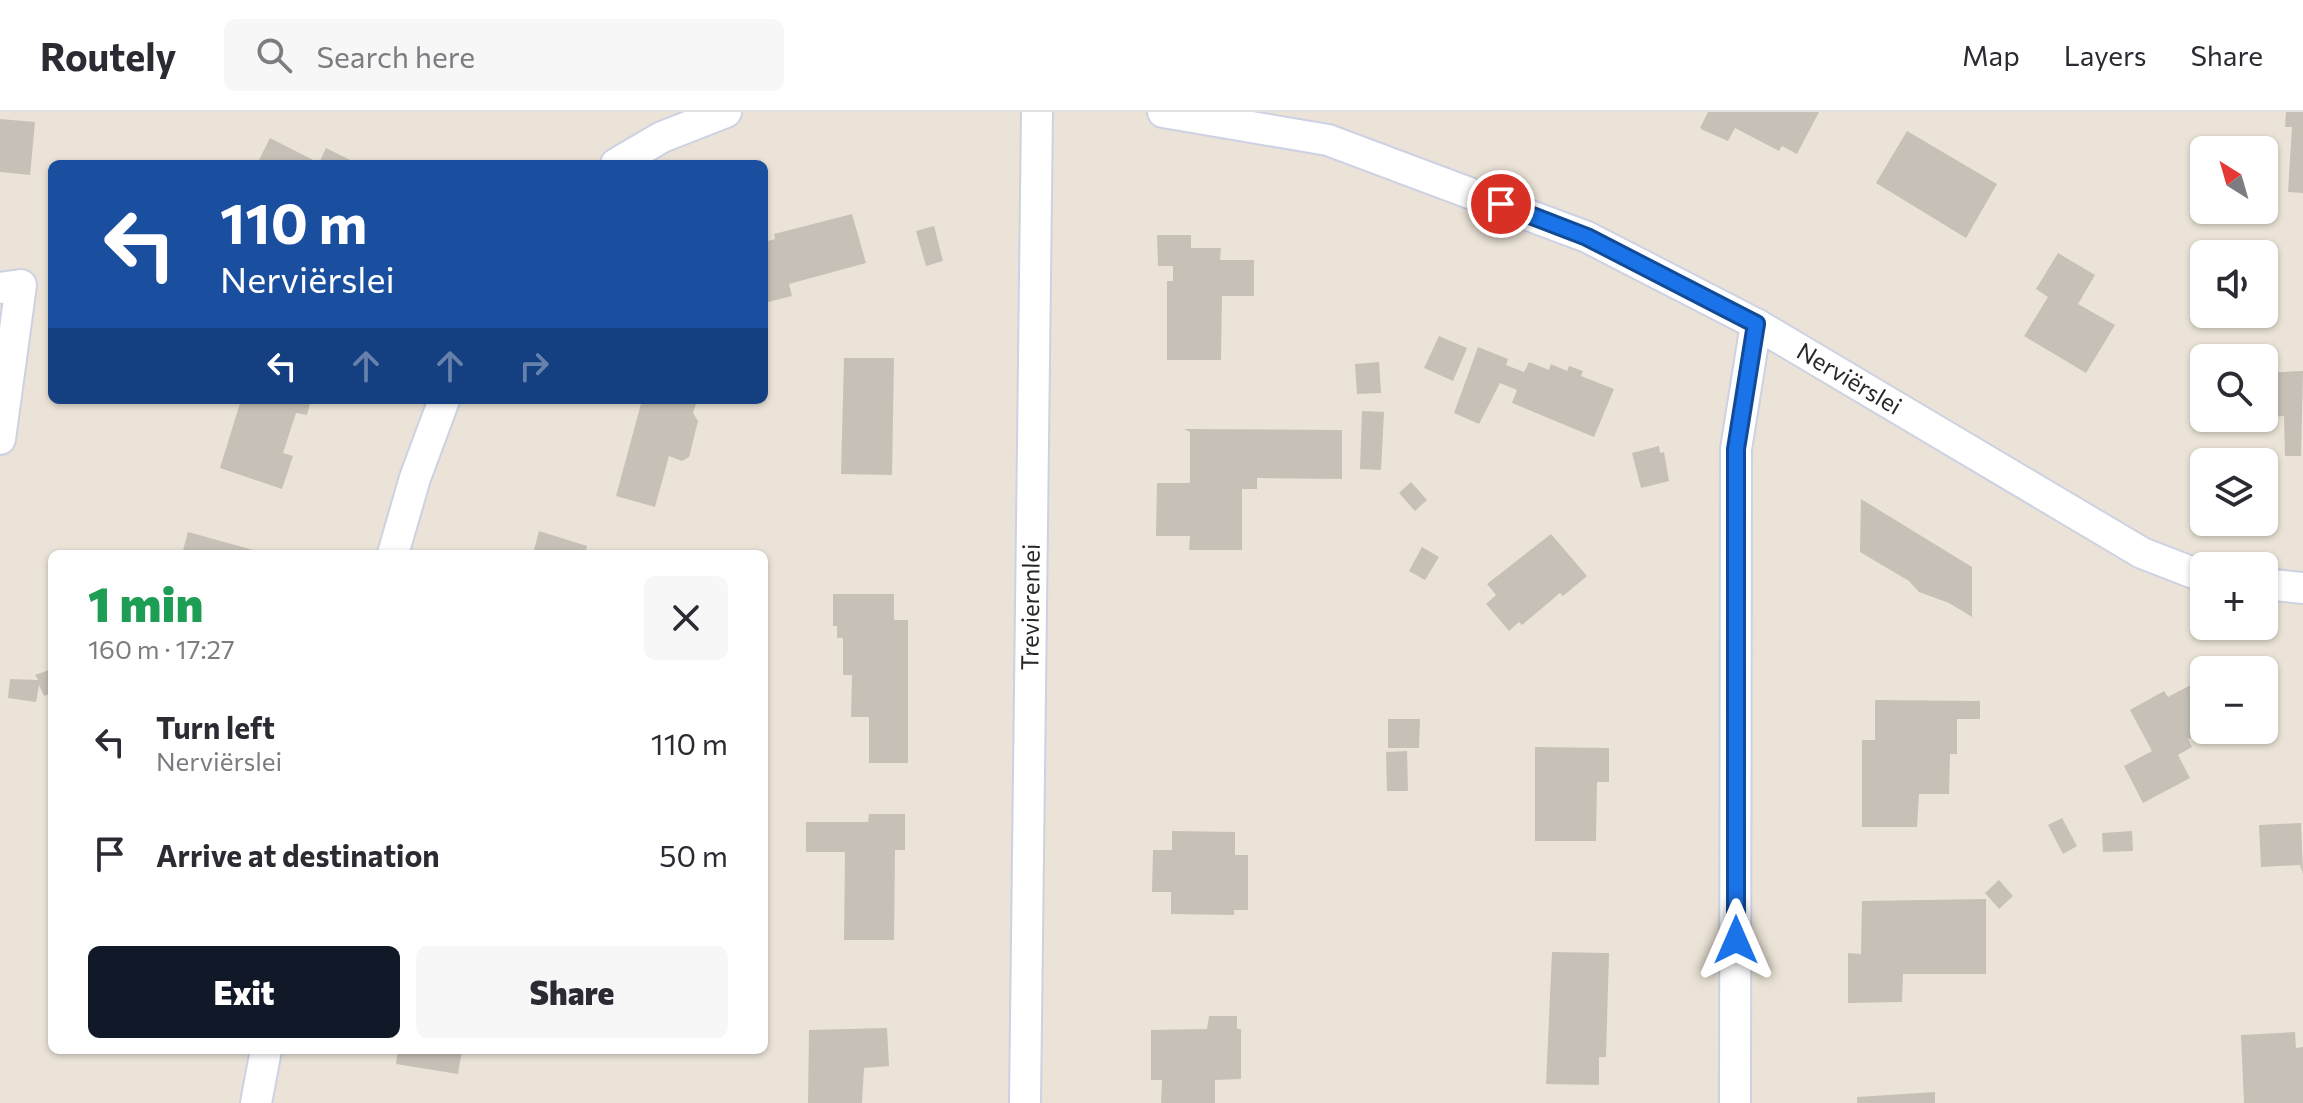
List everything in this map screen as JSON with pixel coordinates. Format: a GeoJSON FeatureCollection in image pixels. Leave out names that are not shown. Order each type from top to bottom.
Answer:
{"type":"FeatureCollection","features":[{"type":"Feature","properties":{"kind":"street"},"geometry":{"type":"LineString","coordinates":[[623,160],[662,137],[726,112]]}},
{"type":"Feature","properties":{"kind":"street","name":"Trevierenlei"},"geometry":{"type":"LineString","coordinates":[[1025,1103],[1037,112]]}},
{"type":"Feature","properties":{"kind":"street","name":"Nerviërslei"},"geometry":{"type":"LineString","coordinates":[[1163,112],[1328,140],[1587,237],[1756,324],[2142,553],[2190,572]]}},
{"type":"Feature","properties":{"kind":"street"},"geometry":{"type":"LineString","coordinates":[[0,288],[21,285],[0,439]]}},
{"type":"Feature","properties":{"kind":"street"},"geometry":{"type":"LineString","coordinates":[[1735,1103],[1736,449],[1756,324]]}},
{"type":"Feature","properties":{"kind":"street"},"geometry":{"type":"LineString","coordinates":[[394,550],[415,478],[443,404]]}},
{"type":"Feature","properties":{"kind":"street"},"geometry":{"type":"LineString","coordinates":[[2278,585],[2303,588]]}},
{"type":"Feature","properties":{"kind":"street"},"geometry":{"type":"LineString","coordinates":[[256,1103],[265,1054]]}},
{"type":"Feature","properties":{"kind":"building"},"geometry":{"type":"Polygon","coordinates":[[[1708,112],[1819,112],[1797,154],[1782,146],[1779,151],[1735,128],[1728,141],[1703,130],[1700,128],[1708,112]]]}},
{"type":"Feature","properties":{"kind":"building"},"geometry":{"type":"Polygon","coordinates":[[[2286,112],[2303,112],[2303,193],[2288,192],[2292,127],[2285,127],[2286,112]]]}},
{"type":"Feature","properties":{"kind":"building"},"geometry":{"type":"Polygon","coordinates":[[[0,119],[35,122],[30,175],[0,172],[0,119]]]}},
{"type":"Feature","properties":{"kind":"building"},"geometry":{"type":"Polygon","coordinates":[[[1907,131],[1997,184],[1966,238],[1876,183],[1907,131]]]}},
{"type":"Feature","properties":{"kind":"building"},"geometry":{"type":"Polygon","coordinates":[[[270,138],[313,160],[259,160],[270,138]]]}},
{"type":"Feature","properties":{"kind":"building"},"geometry":{"type":"Polygon","coordinates":[[[326,148],[350,160],[320,160],[326,148]]]}},
{"type":"Feature","properties":{"kind":"building"},"geometry":{"type":"Polygon","coordinates":[[[852,214],[866,263],[789,284],[792,296],[768,302],[768,241],[775,239],[774,234],[852,214]]]}},
{"type":"Feature","properties":{"kind":"building"},"geometry":{"type":"Polygon","coordinates":[[[934,226],[943,261],[926,266],[916,231],[934,226]]]}},
{"type":"Feature","properties":{"kind":"building"},"geometry":{"type":"Polygon","coordinates":[[[1157,235],[1191,235],[1191,248],[1221,248],[1220,260],[1254,260],[1254,296],[1222,296],[1221,360],[1167,360],[1167,281],[1173,281],[1173,266],[1158,266],[1157,235]]]}},
{"type":"Feature","properties":{"kind":"building"},"geometry":{"type":"Polygon","coordinates":[[[2058,253],[2095,275],[2078,304],[2115,325],[2086,373],[2024,336],[2048,297],[2036,289],[2058,253]]]}},
{"type":"Feature","properties":{"kind":"building"},"geometry":{"type":"Polygon","coordinates":[[[1439,336],[1467,348],[1453,381],[1424,368],[1439,336]]]}},
{"type":"Feature","properties":{"kind":"building"},"geometry":{"type":"Polygon","coordinates":[[[1478,347],[1508,359],[1506,365],[1524,372],[1529,362],[1549,370],[1551,364],[1567,371],[1569,366],[1583,371],[1581,376],[1614,389],[1594,437],[1512,403],[1517,390],[1500,383],[1479,424],[1454,413],[1478,347]]]}},
{"type":"Feature","properties":{"kind":"building"},"geometry":{"type":"Polygon","coordinates":[[[844,358],[894,358],[892,475],[841,474],[844,358]]]}},
{"type":"Feature","properties":{"kind":"building"},"geometry":{"type":"Polygon","coordinates":[[[1379,362],[1381,393],[1357,394],[1355,364],[1379,362]]]}},
{"type":"Feature","properties":{"kind":"building"},"geometry":{"type":"Polygon","coordinates":[[[2303,371],[2301,456],[2285,456],[2284,416],[2278,416],[2278,372],[2303,371]]]}},
{"type":"Feature","properties":{"kind":"building"},"geometry":{"type":"Polygon","coordinates":[[[240,404],[310,404],[307,415],[296,413],[283,453],[293,456],[282,489],[220,468],[240,404]]]}},
{"type":"Feature","properties":{"kind":"building"},"geometry":{"type":"Polygon","coordinates":[[[641,404],[696,404],[693,413],[698,421],[689,457],[682,461],[669,456],[655,507],[616,496],[641,404]]]}},
{"type":"Feature","properties":{"kind":"building"},"geometry":{"type":"Polygon","coordinates":[[[1362,411],[1384,412],[1381,470],[1360,469],[1362,411]]]}},
{"type":"Feature","properties":{"kind":"building"},"geometry":{"type":"Polygon","coordinates":[[[1184,429],[1342,430],[1342,479],[1257,478],[1257,489],[1242,489],[1242,550],[1189,550],[1190,536],[1156,536],[1157,483],[1190,483],[1190,432],[1184,429]]]}},
{"type":"Feature","properties":{"kind":"building"},"geometry":{"type":"Polygon","coordinates":[[[1659,446],[1660,453],[1664,452],[1669,481],[1641,488],[1632,453],[1659,446]]]}},
{"type":"Feature","properties":{"kind":"building"},"geometry":{"type":"Polygon","coordinates":[[[1411,482],[1427,500],[1415,511],[1399,493],[1411,482]]]}},
{"type":"Feature","properties":{"kind":"building"},"geometry":{"type":"Polygon","coordinates":[[[1861,499],[1972,567],[1972,617],[1949,603],[1919,592],[1909,581],[1860,552],[1861,499]]]}},
{"type":"Feature","properties":{"kind":"building"},"geometry":{"type":"Polygon","coordinates":[[[539,531],[587,546],[586,550],[534,550],[539,531]]]}},
{"type":"Feature","properties":{"kind":"building"},"geometry":{"type":"Polygon","coordinates":[[[188,532],[253,550],[183,550],[188,532]]]}},
{"type":"Feature","properties":{"kind":"building"},"geometry":{"type":"Polygon","coordinates":[[[1551,534],[1587,576],[1563,596],[1560,593],[1522,625],[1519,622],[1509,631],[1486,604],[1496,595],[1487,584],[1551,534]]]}},
{"type":"Feature","properties":{"kind":"building"},"geometry":{"type":"Polygon","coordinates":[[[1422,547],[1439,557],[1425,580],[1409,571],[1422,547]]]}},
{"type":"Feature","properties":{"kind":"building"},"geometry":{"type":"Polygon","coordinates":[[[833,594],[894,594],[894,620],[908,620],[908,763],[869,763],[869,717],[851,717],[852,675],[843,675],[843,638],[837,638],[837,626],[833,626],[833,594]]]}},
{"type":"Feature","properties":{"kind":"building"},"geometry":{"type":"Polygon","coordinates":[[[48,670],[48,694],[44,696],[39,685],[36,702],[8,698],[10,679],[38,680],[35,675],[48,670]]]}},
{"type":"Feature","properties":{"kind":"building"},"geometry":{"type":"Polygon","coordinates":[[[2190,685],[2188,739],[2192,747],[2178,755],[2190,778],[2143,803],[2124,766],[2152,751],[2130,710],[2164,691],[2168,697],[2190,685]]]}},
{"type":"Feature","properties":{"kind":"building"},"geometry":{"type":"Polygon","coordinates":[[[1875,700],[1980,701],[1980,719],[1957,719],[1957,754],[1950,754],[1949,794],[1919,794],[1917,827],[1862,827],[1862,740],[1875,740],[1875,700]]]}},
{"type":"Feature","properties":{"kind":"building"},"geometry":{"type":"Polygon","coordinates":[[[1388,719],[1420,719],[1419,748],[1388,748],[1388,719]]]}},
{"type":"Feature","properties":{"kind":"building"},"geometry":{"type":"Polygon","coordinates":[[[1535,747],[1609,748],[1609,782],[1597,782],[1596,841],[1535,841],[1535,747]]]}},
{"type":"Feature","properties":{"kind":"building"},"geometry":{"type":"Polygon","coordinates":[[[1407,751],[1408,791],[1387,791],[1386,752],[1407,751]]]}},
{"type":"Feature","properties":{"kind":"building"},"geometry":{"type":"Polygon","coordinates":[[[869,814],[905,814],[905,850],[895,850],[894,940],[844,940],[845,852],[806,852],[806,822],[868,822],[869,814]]]}},
{"type":"Feature","properties":{"kind":"building"},"geometry":{"type":"Polygon","coordinates":[[[2062,818],[2077,846],[2063,854],[2048,825],[2062,818]]]}},
{"type":"Feature","properties":{"kind":"building"},"geometry":{"type":"Polygon","coordinates":[[[2301,823],[2303,874],[2300,865],[2261,867],[2259,825],[2301,823]]]}},
{"type":"Feature","properties":{"kind":"building"},"geometry":{"type":"Polygon","coordinates":[[[1172,831],[1235,832],[1235,855],[1248,855],[1248,910],[1234,910],[1234,915],[1171,914],[1171,892],[1152,892],[1153,850],[1172,850],[1172,831]]]}},
{"type":"Feature","properties":{"kind":"building"},"geometry":{"type":"Polygon","coordinates":[[[2132,831],[2133,851],[2103,852],[2102,833],[2132,831]]]}},
{"type":"Feature","properties":{"kind":"building"},"geometry":{"type":"Polygon","coordinates":[[[1999,880],[2013,896],[1999,909],[1985,893],[1999,880]]]}},
{"type":"Feature","properties":{"kind":"building"},"geometry":{"type":"Polygon","coordinates":[[[1986,899],[1986,974],[1903,974],[1902,1002],[1848,1003],[1848,953],[1861,954],[1862,901],[1986,899]]]}},
{"type":"Feature","properties":{"kind":"building"},"geometry":{"type":"Polygon","coordinates":[[[1552,952],[1609,953],[1606,1057],[1599,1057],[1599,1085],[1546,1084],[1552,952]]]}},
{"type":"Feature","properties":{"kind":"building"},"geometry":{"type":"Polygon","coordinates":[[[1209,1016],[1237,1016],[1237,1029],[1241,1029],[1241,1079],[1215,1080],[1215,1103],[1161,1103],[1162,1080],[1151,1080],[1151,1030],[1207,1029],[1209,1016]]]}},
{"type":"Feature","properties":{"kind":"building"},"geometry":{"type":"Polygon","coordinates":[[[887,1028],[889,1066],[864,1068],[862,1103],[808,1103],[809,1030],[887,1028]]]}},
{"type":"Feature","properties":{"kind":"building"},"geometry":{"type":"Polygon","coordinates":[[[2295,1032],[2296,1048],[2303,1047],[2303,1103],[2244,1103],[2241,1035],[2295,1032]]]}},
{"type":"Feature","properties":{"kind":"building"},"geometry":{"type":"Polygon","coordinates":[[[397,1054],[461,1054],[458,1074],[396,1064],[397,1054]]]}},
{"type":"Feature","properties":{"kind":"building"},"geometry":{"type":"Polygon","coordinates":[[[1935,1092],[1935,1103],[1857,1103],[1857,1097],[1935,1092]]]}},
{"type":"Feature","properties":{"kind":"route"},"geometry":{"type":"LineString","coordinates":[[1501,204],[1587,237],[1756,324],[1736,449],[1736,940]]}}]}
